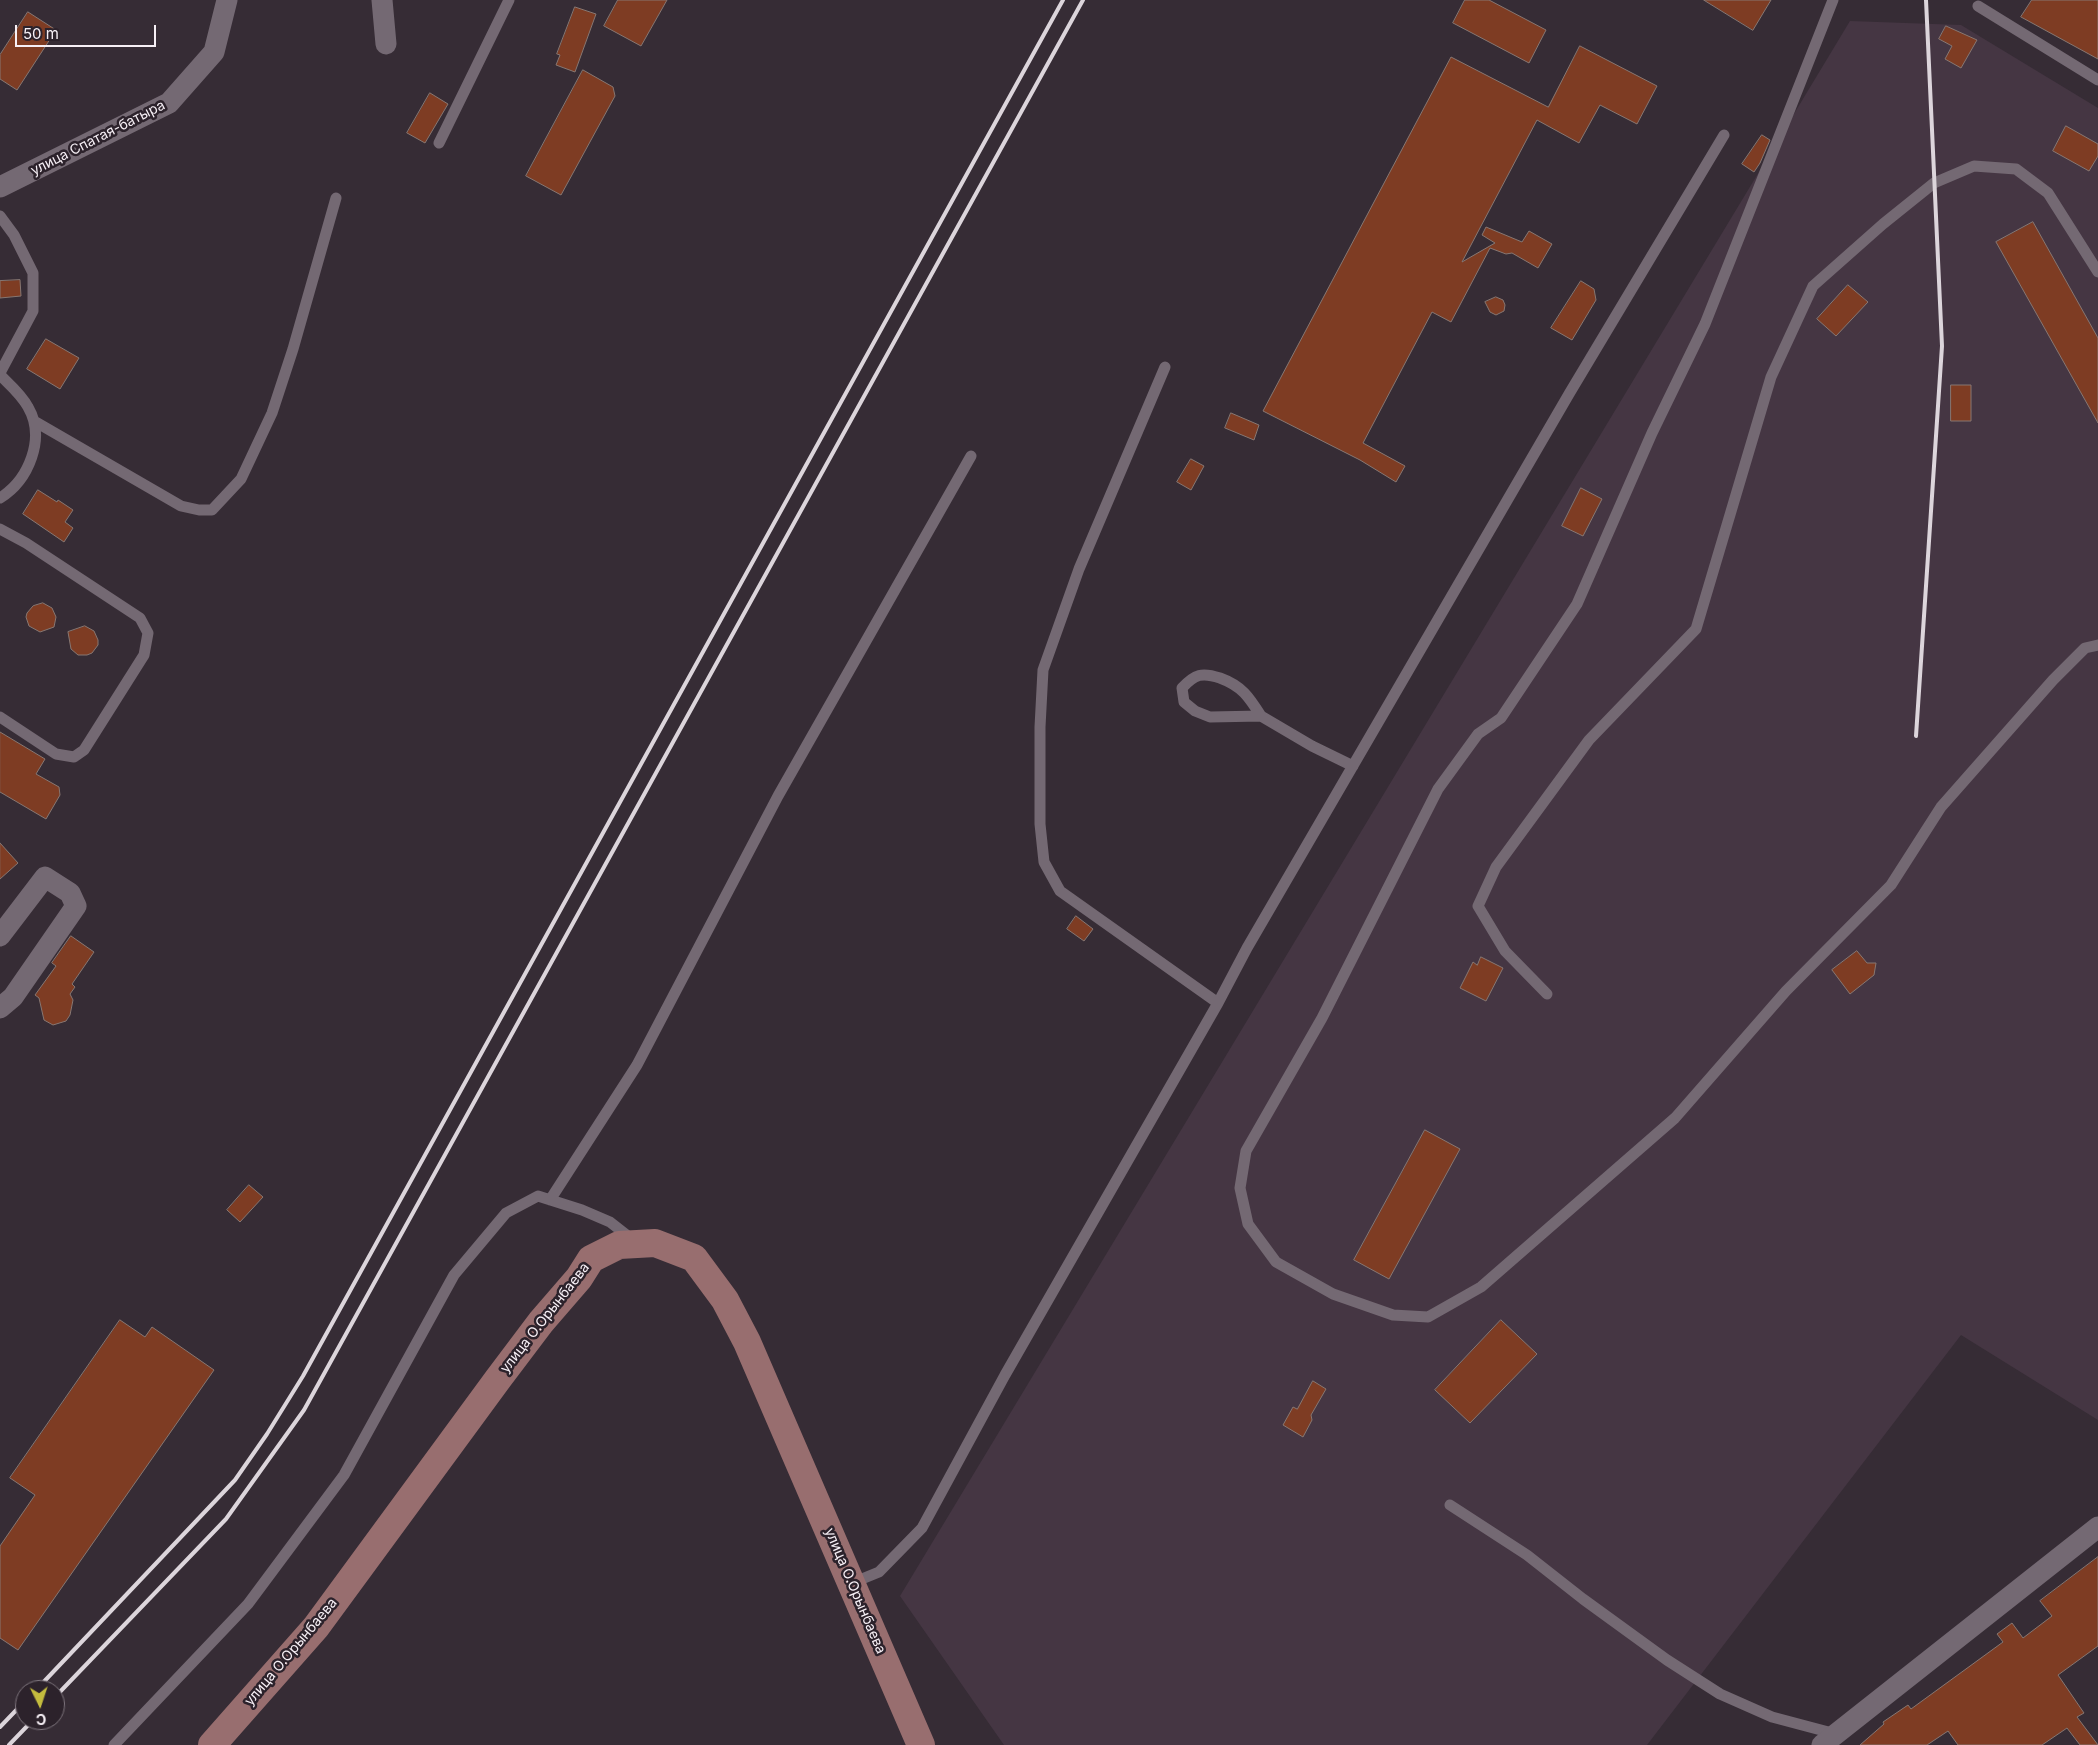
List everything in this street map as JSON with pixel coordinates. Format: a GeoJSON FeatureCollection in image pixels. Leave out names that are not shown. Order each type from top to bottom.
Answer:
{"type":"FeatureCollection","features":[{"type":"Feature","properties":{"kind":"street","name":"улица Спатая-батыра"},"geometry":{"type":"LineString","coordinates":[[0,187],[169,103],[214,52],[227,0]]}},
{"type":"Feature","properties":{"kind":"street"},"geometry":{"type":"LineString","coordinates":[[382,0],[386,44]]}},
{"type":"Feature","properties":{"kind":"street"},"geometry":{"type":"LineString","coordinates":[[0,936],[45,877],[70,893],[76,906],[13,997],[0,1008]]}},
{"type":"Feature","properties":{"kind":"street","name":"улица О.Орынбаева"},"geometry":{"type":"LineString","coordinates":[[212,1745],[316,1627],[498,1379],[541,1322],[579,1278],[591,1259],[619,1246],[655,1243],[694,1258],[725,1300],[748,1342],[921,1745]]}},
{"type":"Feature","properties":{"kind":"street"},"geometry":{"type":"LineString","coordinates":[[1829,1739],[2098,1527]]}},
{"type":"Feature","properties":{"kind":"lane"},"geometry":{"type":"LineString","coordinates":[[439,143],[509,0]]}},
{"type":"Feature","properties":{"kind":"lane"},"geometry":{"type":"LineString","coordinates":[[1833,0],[1705,324],[1652,432],[1577,604],[1501,718],[1478,734],[1438,789],[1322,1018],[1246,1151],[1240,1188],[1248,1224],[1276,1262],[1333,1294],[1393,1315],[1428,1317],[1482,1287],[1675,1118],[1786,991],[1891,885],[1941,807],[2046,688],[2086,648],[2098,645]]}},
{"type":"Feature","properties":{"kind":"lane"},"geometry":{"type":"LineString","coordinates":[[1978,6],[2098,80]]}},
{"type":"Feature","properties":{"kind":"lane"},"geometry":{"type":"LineString","coordinates":[[852,1582],[879,1572],[922,1528],[1005,1375],[1218,1003],[1247,948],[1569,394],[1724,135]]}},
{"type":"Feature","properties":{"kind":"lane"},"geometry":{"type":"LineString","coordinates":[[1548,994],[1505,951],[1478,906],[1496,867],[1589,740],[1696,629],[1771,377],[1813,286],[1934,182],[1974,166],[2016,169],[2048,194],[2098,272]]}},
{"type":"Feature","properties":{"kind":"lane"},"geometry":{"type":"LineString","coordinates":[[34,421],[182,506],[199,510],[212,510],[241,479],[272,413],[293,349],[336,198]]}},
{"type":"Feature","properties":{"kind":"lane"},"geometry":{"type":"LineString","coordinates":[[0,216],[14,235],[33,273],[33,311],[0,374],[17,391],[28,407],[34,421],[35,437],[31,460],[22,479],[10,492],[0,498]]}},
{"type":"Feature","properties":{"kind":"lane"},"geometry":{"type":"LineString","coordinates":[[1165,367],[1079,569],[1043,670],[1040,727],[1040,824],[1044,862],[1060,890],[1218,1003]]}},
{"type":"Feature","properties":{"kind":"lane"},"geometry":{"type":"LineString","coordinates":[[550,1200],[636,1065],[778,796],[971,456]]}},
{"type":"Feature","properties":{"kind":"lane"},"geometry":{"type":"LineString","coordinates":[[0,529],[26,543],[140,618],[148,633],[144,655],[84,750],[74,757],[56,754],[0,717]]}},
{"type":"Feature","properties":{"kind":"lane"},"geometry":{"type":"LineString","coordinates":[[1261,716],[1210,717],[1195,711],[1184,702],[1182,688],[1191,678],[1206,674],[1235,684],[1249,698],[1261,716],[1312,746],[1353,766]]}},
{"type":"Feature","properties":{"kind":"lane"},"geometry":{"type":"LineString","coordinates":[[114,1745],[248,1604],[344,1475],[454,1275],[506,1213],[538,1196],[582,1210],[610,1222],[639,1244]]}},
{"type":"Feature","properties":{"kind":"lane"},"geometry":{"type":"LineString","coordinates":[[1450,1505],[1527,1555],[1667,1660],[1720,1694],[1829,1739]]}},
{"type":"Feature","properties":{"kind":"shaded area"},"geometry":{"type":"Polygon","coordinates":[[[1850,21],[1961,25],[2098,108],[2098,1420],[1961,1335],[1647,1745],[1004,1745],[900,1596],[1850,21]]]}},
{"type":"Feature","properties":{"kind":"building"},"geometry":{"type":"Polygon","coordinates":[[[618,0],[667,0],[641,46],[604,26],[618,0]]]}},
{"type":"Feature","properties":{"kind":"building"},"geometry":{"type":"Polygon","coordinates":[[[1465,0],[1489,0],[1546,30],[1529,63],[1453,23],[1465,0]]]}},
{"type":"Feature","properties":{"kind":"building"},"geometry":{"type":"Polygon","coordinates":[[[1704,0],[1771,0],[1753,30],[1704,0]]]}},
{"type":"Feature","properties":{"kind":"building"},"geometry":{"type":"Polygon","coordinates":[[[2032,0],[2098,0],[2098,59],[2021,17],[2032,0]]]}},
{"type":"Feature","properties":{"kind":"building"},"geometry":{"type":"Polygon","coordinates":[[[575,7],[596,14],[575,72],[556,65],[560,55],[557,54],[575,7]]]}},
{"type":"Feature","properties":{"kind":"building"},"geometry":{"type":"Polygon","coordinates":[[[28,12],[56,30],[17,90],[0,79],[0,55],[28,12]]]}},
{"type":"Feature","properties":{"kind":"building"},"geometry":{"type":"Polygon","coordinates":[[[1946,26],[1977,40],[1961,68],[1945,59],[1952,46],[1939,39],[1946,26]]]}},
{"type":"Feature","properties":{"kind":"building"},"geometry":{"type":"Polygon","coordinates":[[[1580,46],[1657,86],[1637,124],[1600,105],[1579,143],[1537,120],[1462,262],[1495,243],[1482,235],[1486,227],[1522,242],[1529,231],[1552,244],[1538,268],[1512,253],[1506,254],[1490,248],[1451,322],[1432,312],[1363,443],[1405,466],[1396,482],[1360,460],[1263,411],[1451,57],[1548,107],[1580,46]]]}},
{"type":"Feature","properties":{"kind":"building"},"geometry":{"type":"Polygon","coordinates":[[[583,70],[613,87],[615,96],[561,195],[526,176],[583,70]]]}},
{"type":"Feature","properties":{"kind":"building"},"geometry":{"type":"Polygon","coordinates":[[[430,93],[448,104],[425,143],[407,133],[430,93]]]}},
{"type":"Feature","properties":{"kind":"building"},"geometry":{"type":"Polygon","coordinates":[[[2066,126],[2098,144],[2098,156],[2089,171],[2053,151],[2066,126]]]}},
{"type":"Feature","properties":{"kind":"building"},"geometry":{"type":"Polygon","coordinates":[[[1762,135],[1770,140],[1754,172],[1742,164],[1762,135]]]}},
{"type":"Feature","properties":{"kind":"building"},"geometry":{"type":"Polygon","coordinates":[[[2033,222],[2098,338],[2098,423],[1996,242],[2033,222]]]}},
{"type":"Feature","properties":{"kind":"building"},"geometry":{"type":"Polygon","coordinates":[[[20,280],[21,296],[0,298],[0,281],[20,280]]]}},
{"type":"Feature","properties":{"kind":"building"},"geometry":{"type":"Polygon","coordinates":[[[1581,281],[1594,289],[1596,300],[1572,340],[1551,328],[1581,281]]]}},
{"type":"Feature","properties":{"kind":"building"},"geometry":{"type":"Polygon","coordinates":[[[1848,285],[1868,302],[1836,336],[1817,319],[1848,285]]]}},
{"type":"Feature","properties":{"kind":"building"},"geometry":{"type":"Polygon","coordinates":[[[1496,297],[1503,300],[1505,305],[1504,311],[1496,315],[1490,312],[1485,302],[1496,297]]]}},
{"type":"Feature","properties":{"kind":"building"},"geometry":{"type":"Polygon","coordinates":[[[46,339],[79,358],[60,389],[27,369],[46,339]]]}},
{"type":"Feature","properties":{"kind":"building"},"geometry":{"type":"Polygon","coordinates":[[[1951,385],[1971,385],[1971,421],[1951,421],[1951,385]]]}},
{"type":"Feature","properties":{"kind":"building"},"geometry":{"type":"Polygon","coordinates":[[[1231,413],[1259,425],[1254,440],[1225,428],[1231,413]]]}},
{"type":"Feature","properties":{"kind":"building"},"geometry":{"type":"Polygon","coordinates":[[[1191,459],[1204,466],[1191,490],[1177,482],[1191,459]]]}},
{"type":"Feature","properties":{"kind":"building"},"geometry":{"type":"Polygon","coordinates":[[[1581,488],[1602,499],[1583,536],[1562,526],[1581,488]]]}},
{"type":"Feature","properties":{"kind":"building"},"geometry":{"type":"Polygon","coordinates":[[[38,490],[73,510],[65,522],[73,528],[64,542],[23,514],[38,490]]]}},
{"type":"Feature","properties":{"kind":"building"},"geometry":{"type":"Polygon","coordinates":[[[43,603],[52,608],[56,617],[54,627],[40,632],[29,626],[26,617],[33,606],[43,603]]]}},
{"type":"Feature","properties":{"kind":"building"},"geometry":{"type":"Polygon","coordinates":[[[85,626],[94,631],[98,645],[92,653],[78,655],[71,649],[68,632],[85,626]]]}},
{"type":"Feature","properties":{"kind":"building"},"geometry":{"type":"Polygon","coordinates":[[[0,732],[45,759],[36,774],[59,787],[60,795],[46,819],[0,792],[0,732]]]}},
{"type":"Feature","properties":{"kind":"building"},"geometry":{"type":"Polygon","coordinates":[[[0,843],[18,863],[0,879],[0,843]]]}},
{"type":"Feature","properties":{"kind":"building"},"geometry":{"type":"Polygon","coordinates":[[[1076,916],[1093,929],[1084,941],[1067,929],[1076,916]]]}},
{"type":"Feature","properties":{"kind":"building"},"geometry":{"type":"Polygon","coordinates":[[[71,936],[94,952],[72,984],[75,987],[70,994],[73,1000],[70,1015],[66,1021],[53,1025],[44,1020],[39,998],[35,995],[56,966],[52,963],[71,936]]]}},
{"type":"Feature","properties":{"kind":"building"},"geometry":{"type":"Polygon","coordinates":[[[1857,951],[1867,963],[1876,963],[1874,975],[1850,994],[1832,970],[1857,951]]]}},
{"type":"Feature","properties":{"kind":"building"},"geometry":{"type":"Polygon","coordinates":[[[1481,957],[1503,968],[1486,1001],[1460,988],[1473,962],[1477,965],[1481,957]]]}},
{"type":"Feature","properties":{"kind":"building"},"geometry":{"type":"Polygon","coordinates":[[[1425,1130],[1460,1149],[1389,1279],[1354,1260],[1425,1130]]]}},
{"type":"Feature","properties":{"kind":"building"},"geometry":{"type":"Polygon","coordinates":[[[249,1185],[263,1197],[240,1222],[227,1210],[249,1185]]]}},
{"type":"Feature","properties":{"kind":"building"},"geometry":{"type":"Polygon","coordinates":[[[120,1320],[145,1337],[152,1327],[214,1370],[18,1650],[0,1638],[0,1546],[35,1495],[10,1478],[120,1320]]]}},
{"type":"Feature","properties":{"kind":"building"},"geometry":{"type":"Polygon","coordinates":[[[1501,1320],[1537,1354],[1470,1423],[1435,1390],[1501,1320]]]}},
{"type":"Feature","properties":{"kind":"building"},"geometry":{"type":"Polygon","coordinates":[[[1313,1381],[1326,1389],[1311,1415],[1312,1420],[1303,1437],[1283,1425],[1293,1407],[1297,1409],[1313,1381]]]}},
{"type":"Feature","properties":{"kind":"building"},"geometry":{"type":"Polygon","coordinates":[[[2098,1557],[2098,1646],[2058,1675],[2084,1713],[2077,1717],[2098,1745],[2080,1745],[2067,1728],[2042,1745],[1958,1745],[1948,1731],[1927,1745],[1860,1745],[1884,1724],[1883,1722],[1908,1705],[1911,1709],[2003,1642],[1997,1634],[2012,1623],[2023,1638],[2052,1616],[2040,1601],[2098,1557]]]}},
{"type":"Feature","properties":{"kind":"railway"},"geometry":{"type":"LineString","coordinates":[[45,1680],[235,1480],[267,1434],[303,1376],[1063,0]]}},
{"type":"Feature","properties":{"kind":"railway"},"geometry":{"type":"LineString","coordinates":[[65,1687],[226,1519],[304,1410],[1083,0]]}},
{"type":"Feature","properties":{"kind":"railway"},"geometry":{"type":"LineString","coordinates":[[1916,736],[1942,346],[1926,0]]}},
{"type":"Feature","properties":{"kind":"railway"},"geometry":{"type":"LineString","coordinates":[[0,1727],[15,1711]]}},
{"type":"Feature","properties":{"kind":"railway"},"geometry":{"type":"LineString","coordinates":[[9,1745],[23,1730]]}}]}
